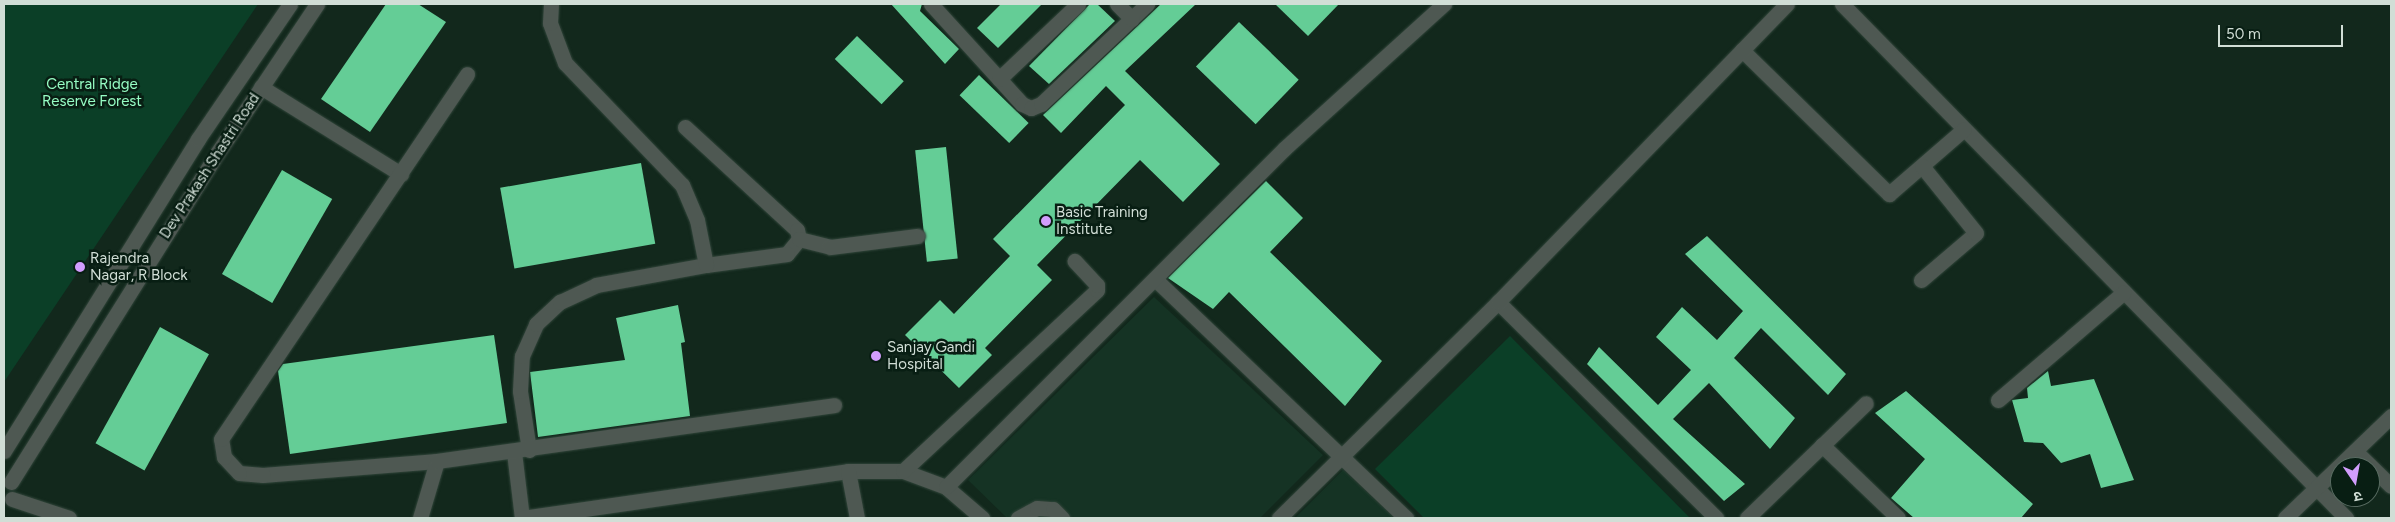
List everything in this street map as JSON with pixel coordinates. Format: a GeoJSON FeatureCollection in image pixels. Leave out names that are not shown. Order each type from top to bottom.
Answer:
{"type":"FeatureCollection","features":[{"type":"Feature","properties":{"kind":"street","name":"Dev Prakash Shastri Road"},"geometry":{"type":"LineString","coordinates":[[4,451],[198,139],[290,4]]}},
{"type":"Feature","properties":{"kind":"street","name":"Dev Prakash Shastri Road"},"geometry":{"type":"LineString","coordinates":[[7,477],[317,4]]}},
{"type":"Feature","properties":{"kind":"street"},"geometry":{"type":"LineString","coordinates":[[551,4],[550,23],[564,63],[682,185],[697,220],[706,265]]}},
{"type":"Feature","properties":{"kind":"street"},"geometry":{"type":"LineString","coordinates":[[931,4],[1022,104],[1031,108],[1041,104],[1148,4]]}},
{"type":"Feature","properties":{"kind":"street"},"geometry":{"type":"LineString","coordinates":[[999,79],[1078,4]]}},
{"type":"Feature","properties":{"kind":"street"},"geometry":{"type":"LineString","coordinates":[[1117,4],[1132,19]]}},
{"type":"Feature","properties":{"kind":"street"},"geometry":{"type":"LineString","coordinates":[[946,487],[1285,148],[1444,4]]}},
{"type":"Feature","properties":{"kind":"street"},"geometry":{"type":"LineString","coordinates":[[1279,518],[1498,302],[1787,4]]}},
{"type":"Feature","properties":{"kind":"street"},"geometry":{"type":"LineString","coordinates":[[1842,4],[2314,490],[2346,518]]}},
{"type":"Feature","properties":{"kind":"street"},"geometry":{"type":"LineString","coordinates":[[1742,50],[1889,194],[1964,129]]}},
{"type":"Feature","properties":{"kind":"street"},"geometry":{"type":"LineString","coordinates":[[467,74],[221,439],[224,457],[239,472],[263,475],[437,461],[521,451],[834,405]]}},
{"type":"Feature","properties":{"kind":"street"},"geometry":{"type":"LineString","coordinates":[[261,87],[401,174]]}},
{"type":"Feature","properties":{"kind":"street"},"geometry":{"type":"LineString","coordinates":[[685,127],[796,230],[799,239]]}},
{"type":"Feature","properties":{"kind":"street"},"geometry":{"type":"LineString","coordinates":[[1921,280],[1976,233],[1922,166]]}},
{"type":"Feature","properties":{"kind":"street"},"geometry":{"type":"LineString","coordinates":[[799,239],[830,247],[917,236]]}},
{"type":"Feature","properties":{"kind":"street"},"geometry":{"type":"LineString","coordinates":[[799,239],[787,254],[706,265],[596,284],[560,302],[536,324],[522,356],[520,391],[522,518],[848,471],[903,471],[946,487],[982,518]]}},
{"type":"Feature","properties":{"kind":"street"},"geometry":{"type":"LineString","coordinates":[[903,471],[1097,290],[1097,285],[1075,261]]}},
{"type":"Feature","properties":{"kind":"street"},"geometry":{"type":"LineString","coordinates":[[1155,280],[1343,456],[1406,518]]}},
{"type":"Feature","properties":{"kind":"street"},"geometry":{"type":"LineString","coordinates":[[1998,400],[2123,293]]}},
{"type":"Feature","properties":{"kind":"street"},"geometry":{"type":"LineString","coordinates":[[1498,302],[1716,518]]}},
{"type":"Feature","properties":{"kind":"street"},"geometry":{"type":"LineString","coordinates":[[1747,518],[1866,403]]}},
{"type":"Feature","properties":{"kind":"street"},"geometry":{"type":"LineString","coordinates":[[2295,515],[2314,490],[2391,416]]}},
{"type":"Feature","properties":{"kind":"street"},"geometry":{"type":"LineString","coordinates":[[1822,445],[1898,518]]}},
{"type":"Feature","properties":{"kind":"street"},"geometry":{"type":"LineString","coordinates":[[2355,451],[2391,486]]}},
{"type":"Feature","properties":{"kind":"street"},"geometry":{"type":"LineString","coordinates":[[420,518],[437,461]]}},
{"type":"Feature","properties":{"kind":"street"},"geometry":{"type":"LineString","coordinates":[[848,471],[857,518]]}},
{"type":"Feature","properties":{"kind":"street"},"geometry":{"type":"LineString","coordinates":[[7,477],[8,505],[70,518]]}},
{"type":"Feature","properties":{"kind":"street"},"geometry":{"type":"LineString","coordinates":[[1018,518],[1037,508],[1053,509],[1062,518]]}},
{"type":"Feature","properties":{"kind":"shaded area"},"geometry":{"type":"Polygon","coordinates":[[[1154,297],[1323,455],[1260,518],[1007,518],[968,480],[1154,297]]]}},
{"type":"Feature","properties":{"kind":"shaded area"},"geometry":{"type":"Polygon","coordinates":[[[1343,470],[1394,518],[1295,518],[1343,470]]]}},
{"type":"Feature","properties":{"kind":"green space","name":"Central Ridge Reserve Forest"},"geometry":{"type":"Polygon","coordinates":[[[4,4],[258,4],[4,382],[4,4]]]}},
{"type":"Feature","properties":{"kind":"green space"},"geometry":{"type":"Polygon","coordinates":[[[1510,336],[1690,518],[1424,518],[1375,469],[1510,336]]]}},
{"type":"Feature","properties":{"kind":"building"},"geometry":{"type":"Polygon","coordinates":[[[386,4],[418,4],[446,22],[370,132],[321,99],[386,4]]]}},
{"type":"Feature","properties":{"kind":"building"},"geometry":{"type":"Polygon","coordinates":[[[891,4],[922,4],[920,11],[959,49],[945,64],[891,4]]]}},
{"type":"Feature","properties":{"kind":"building"},"geometry":{"type":"Polygon","coordinates":[[[1001,4],[1042,4],[998,48],[977,28],[1001,4]]]}},
{"type":"Feature","properties":{"kind":"building"},"geometry":{"type":"Polygon","coordinates":[[[1090,4],[1097,4],[1115,21],[1049,84],[1029,66],[1090,4]]]}},
{"type":"Feature","properties":{"kind":"building","name":"Basic Training Institute"},"geometry":{"type":"Polygon","coordinates":[[[1161,4],[1196,4],[1125,71],[1220,164],[1183,202],[1140,160],[1037,265],[1052,280],[985,348],[992,355],[959,388],[905,335],[940,300],[954,314],[1010,256],[993,239],[1125,105],[1106,86],[1061,133],[1043,115],[1161,4]]]}},
{"type":"Feature","properties":{"kind":"building"},"geometry":{"type":"Polygon","coordinates":[[[1275,4],[1339,4],[1308,36],[1275,4]]]}},
{"type":"Feature","properties":{"kind":"building"},"geometry":{"type":"Polygon","coordinates":[[[1239,22],[1299,80],[1256,124],[1196,67],[1239,22]]]}},
{"type":"Feature","properties":{"kind":"building"},"geometry":{"type":"Polygon","coordinates":[[[857,36],[904,81],[882,104],[835,59],[857,36]]]}},
{"type":"Feature","properties":{"kind":"building"},"geometry":{"type":"Polygon","coordinates":[[[979,75],[1029,123],[1009,143],[960,95],[979,75]]]}},
{"type":"Feature","properties":{"kind":"building"},"geometry":{"type":"Polygon","coordinates":[[[946,147],[958,258],[927,262],[915,150],[946,147]]]}},
{"type":"Feature","properties":{"kind":"building"},"geometry":{"type":"Polygon","coordinates":[[[641,163],[655,244],[514,269],[500,188],[641,163]]]}},
{"type":"Feature","properties":{"kind":"building"},"geometry":{"type":"Polygon","coordinates":[[[282,170],[332,199],[272,303],[222,274],[282,170]]]}},
{"type":"Feature","properties":{"kind":"building"},"geometry":{"type":"Polygon","coordinates":[[[1266,181],[1303,218],[1270,252],[1382,361],[1345,406],[1229,292],[1213,309],[1168,278],[1266,181]]]}},
{"type":"Feature","properties":{"kind":"building"},"geometry":{"type":"Polygon","coordinates":[[[1707,236],[1846,374],[1828,395],[1761,328],[1734,358],[1795,418],[1770,449],[1709,383],[1673,419],[1745,484],[1724,501],[1587,364],[1599,347],[1658,405],[1691,370],[1656,337],[1682,307],[1717,340],[1743,311],[1685,254],[1707,236]]]}},
{"type":"Feature","properties":{"kind":"building"},"geometry":{"type":"Polygon","coordinates":[[[678,305],[685,342],[681,343],[690,416],[538,437],[530,372],[625,360],[616,318],[678,305]]]}},
{"type":"Feature","properties":{"kind":"building"},"geometry":{"type":"Polygon","coordinates":[[[160,327],[209,354],[144,470],[96,443],[160,327]]]}},
{"type":"Feature","properties":{"kind":"building"},"geometry":{"type":"Polygon","coordinates":[[[494,335],[507,423],[290,454],[278,371],[283,364],[494,335]]]}},
{"type":"Feature","properties":{"kind":"building"},"geometry":{"type":"Polygon","coordinates":[[[2048,371],[2051,386],[2094,379],[2134,480],[2101,488],[2090,454],[2061,463],[2043,443],[2024,442],[2012,400],[2028,398],[2027,388],[2048,371]]]}},
{"type":"Feature","properties":{"kind":"building"},"geometry":{"type":"Polygon","coordinates":[[[1906,391],[2033,504],[2021,518],[1914,518],[1891,498],[1925,459],[1875,413],[1906,391]]]}},
{"type":"Feature","properties":{"kind":"place","name":"Basic Training Institute"},"geometry":{"type":"Point","coordinates":[1046,221]}},
{"type":"Feature","properties":{"kind":"place","name":"Rajendra Nagar, R Block"},"geometry":{"type":"Point","coordinates":[80,267]}},
{"type":"Feature","properties":{"kind":"place","name":"Sanjay Gandi Hospital"},"geometry":{"type":"Point","coordinates":[876,356]}}]}
